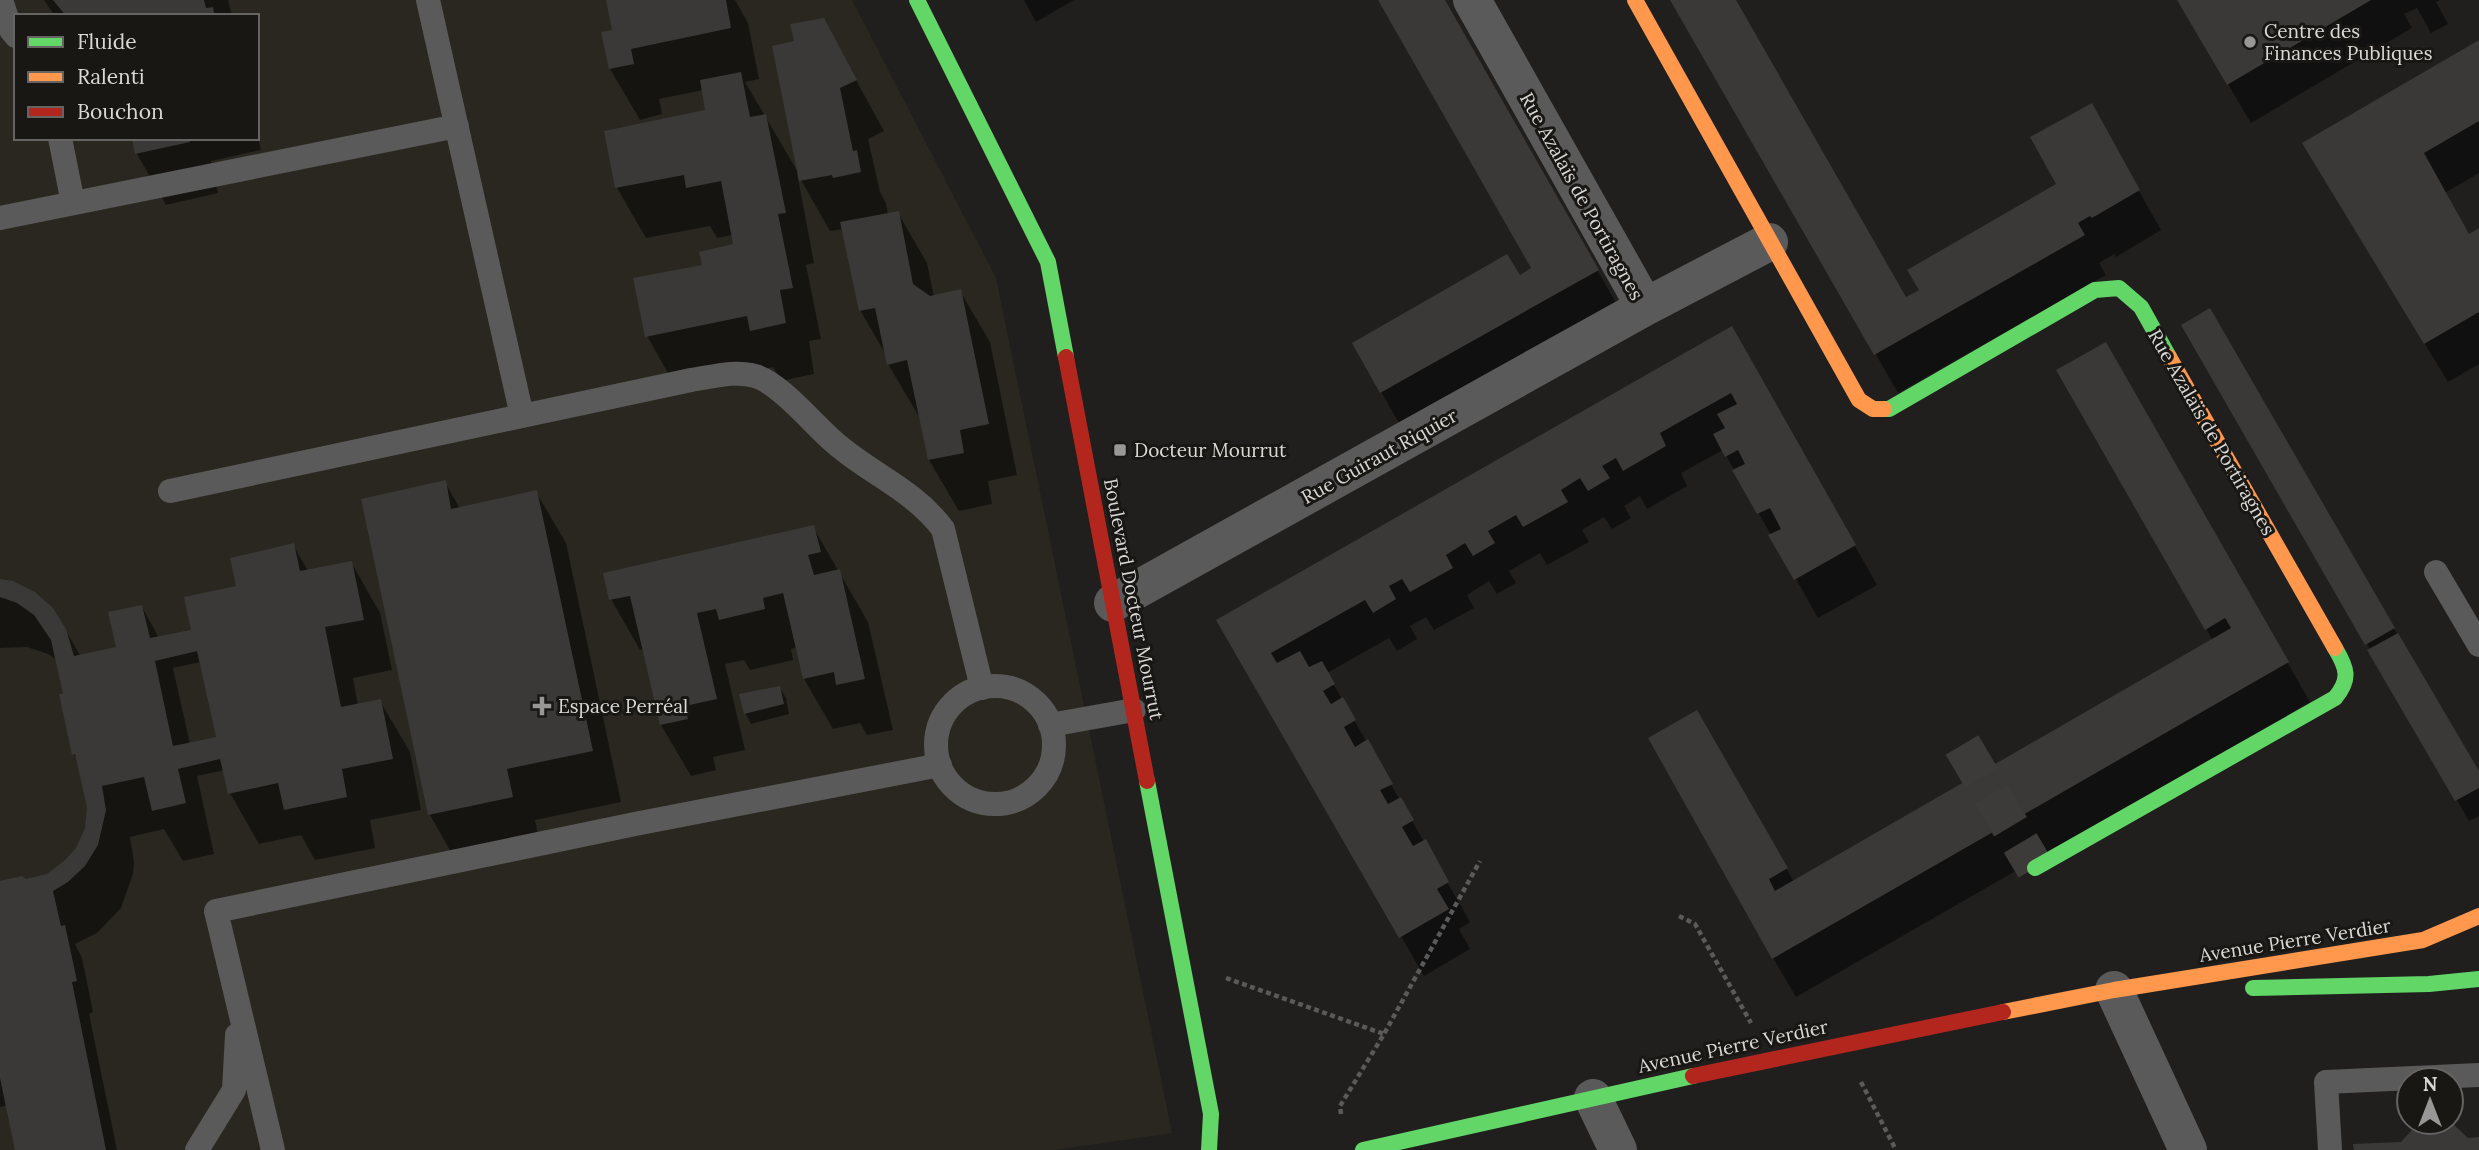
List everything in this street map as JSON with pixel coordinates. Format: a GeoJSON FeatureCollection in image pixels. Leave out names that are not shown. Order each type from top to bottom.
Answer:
{"type":"FeatureCollection","features":[{"type":"Feature","properties":{"kind":"street","name":"Boulevard Docteur Mourrut"},"geometry":{"type":"LineString","coordinates":[[917,0],[1048,262],[1211,1114],[1209,1150]]}},
{"type":"Feature","properties":{"kind":"street","name":"Rue Azalaïs de Portiragnes"},"geometry":{"type":"LineString","coordinates":[[1472,0],[1645,307],[1769,242]]}},
{"type":"Feature","properties":{"kind":"street","name":"Rue Azalaïs de Portiragnes"},"geometry":{"type":"LineString","coordinates":[[1634,0],[1859,400],[1873,409],[1889,409],[2095,290],[2119,288],[2141,307],[2346,667],[2344,687],[2335,698],[2035,868]]}},
{"type":"Feature","properties":{"kind":"street","name":"Rue Guiraut Riquier"},"geometry":{"type":"LineString","coordinates":[[1113,603],[1645,307]]}},
{"type":"Feature","properties":{"kind":"street","name":"Avenue Pierre Verdier"},"geometry":{"type":"LineString","coordinates":[[1363,1150],[1458,1139],[1593,1098],[1842,1044],[2114,990],[2423,940],[2479,916]]}},
{"type":"Feature","properties":{"kind":"street","name":"Avenue Pierre Verdier"},"geometry":{"type":"LineString","coordinates":[[2114,990],[2429,984],[2479,979]]}},
{"type":"Feature","properties":{"kind":"street"},"geometry":{"type":"LineString","coordinates":[[2114,990],[2188,1150]]}},
{"type":"Feature","properties":{"kind":"street"},"geometry":{"type":"LineString","coordinates":[[1593,1098],[1618,1150]]}},
{"type":"Feature","properties":{"kind":"lane"},"geometry":{"type":"LineString","coordinates":[[1,0],[14,34]]}},
{"type":"Feature","properties":{"kind":"lane"},"geometry":{"type":"LineString","coordinates":[[428,0],[522,416]]}},
{"type":"Feature","properties":{"kind":"lane"},"geometry":{"type":"LineString","coordinates":[[0,218],[457,126]]}},
{"type":"Feature","properties":{"kind":"lane"},"geometry":{"type":"LineString","coordinates":[[60,140],[73,203]]}},
{"type":"Feature","properties":{"kind":"lane"},"geometry":{"type":"LineString","coordinates":[[170,491],[732,373],[757,376],[783,394],[836,444],[929,509],[943,529],[982,688]]}},
{"type":"Feature","properties":{"kind":"lane"},"geometry":{"type":"LineString","coordinates":[[2436,572],[2479,645]]}},
{"type":"Feature","properties":{"kind":"lane"},"geometry":{"type":"LineString","coordinates":[[1000,687],[1018,691],[1034,701],[1050,725],[1054,751],[1049,769],[1039,785],[1025,796],[1007,803],[989,804],[971,800],[956,789],[944,775],[936,740],[940,722],[950,707],[964,694],[982,688],[1000,687]]}},
{"type":"Feature","properties":{"kind":"lane"},"geometry":{"type":"LineString","coordinates":[[1050,725],[1134,710]]}},
{"type":"Feature","properties":{"kind":"lane"},"geometry":{"type":"LineString","coordinates":[[273,1150],[216,911],[635,824],[940,765]]}},
{"type":"Feature","properties":{"kind":"lane"},"geometry":{"type":"LineString","coordinates":[[197,1150],[234,1090],[239,1005]]}},
{"type":"Feature","properties":{"kind":"lane"},"geometry":{"type":"LineString","coordinates":[[2330,1150],[2326,1082],[2479,1075]]}},
{"type":"Feature","properties":{"kind":"path"},"geometry":{"type":"LineString","coordinates":[[1341,1117],[1340,1106],[1384,1034],[1480,862]]}},
{"type":"Feature","properties":{"kind":"path"},"geometry":{"type":"LineString","coordinates":[[1679,916],[1695,924],[1771,1059]]}},
{"type":"Feature","properties":{"kind":"path"},"geometry":{"type":"LineString","coordinates":[[1182,963],[1384,1034]]}},
{"type":"Feature","properties":{"kind":"path"},"geometry":{"type":"LineString","coordinates":[[1842,1044],[1896,1150]]}},
{"type":"Feature","properties":{"kind":"shaded area","name":"Espace Perréal"},"geometry":{"type":"Polygon","coordinates":[[[0,0],[852,0],[996,278],[1172,1133],[1055,1150],[0,1150],[0,0]]]}},
{"type":"Feature","properties":{"kind":"building"},"geometry":{"type":"Polygon","coordinates":[[[53,0],[204,0],[206,8],[213,7],[215,14],[64,14],[53,0]]]}},
{"type":"Feature","properties":{"kind":"building"},"geometry":{"type":"Polygon","coordinates":[[[606,0],[726,0],[731,28],[631,49],[634,64],[609,69],[601,32],[612,30],[606,0]]]}},
{"type":"Feature","properties":{"kind":"building"},"geometry":{"type":"Polygon","coordinates":[[[1378,0],[1445,0],[1599,270],[1380,393],[1352,343],[1507,254],[1520,275],[1531,268],[1378,0]]]}},
{"type":"Feature","properties":{"kind":"building"},"geometry":{"type":"Polygon","coordinates":[[[1670,0],[1736,0],[1906,297],[1919,290],[1907,270],[2056,184],[2030,137],[2092,103],[2140,190],[2092,218],[2090,216],[2078,223],[2085,235],[1874,355],[1670,0]]]}},
{"type":"Feature","properties":{"kind":"building","name":"Centre des Finances Publiques"},"geometry":{"type":"Polygon","coordinates":[[[2177,0],[2371,0],[2227,85],[2177,0]]]}},
{"type":"Feature","properties":{"kind":"building"},"geometry":{"type":"Polygon","coordinates":[[[824,18],[857,80],[840,88],[853,151],[857,150],[861,172],[799,181],[772,46],[794,41],[790,24],[824,18]]]}},
{"type":"Feature","properties":{"kind":"building"},"geometry":{"type":"Polygon","coordinates":[[[2479,40],[2479,121],[2424,153],[2469,234],[2479,228],[2479,312],[2424,344],[2302,143],[2479,40]]]}},
{"type":"Feature","properties":{"kind":"building"},"geometry":{"type":"Polygon","coordinates":[[[741,72],[750,117],[766,114],[786,213],[778,214],[793,288],[780,290],[786,323],[750,331],[747,316],[645,337],[633,278],[702,265],[699,252],[733,244],[721,181],[686,188],[684,175],[615,188],[604,131],[705,110],[700,80],[741,72]]]}},
{"type":"Feature","properties":{"kind":"building"},"geometry":{"type":"Polygon","coordinates":[[[132,140],[190,142],[135,154],[132,140]]]}},
{"type":"Feature","properties":{"kind":"building"},"geometry":{"type":"Polygon","coordinates":[[[899,211],[913,284],[930,296],[961,289],[989,424],[960,430],[964,453],[928,460],[907,360],[887,365],[875,308],[859,311],[840,222],[899,211]]]}},
{"type":"Feature","properties":{"kind":"building"},"geometry":{"type":"Polygon","coordinates":[[[2210,308],[2395,628],[2365,645],[2181,325],[2210,308]]]}},
{"type":"Feature","properties":{"kind":"building"},"geometry":{"type":"Polygon","coordinates":[[[1732,326],[1856,545],[1794,580],[1768,535],[1781,529],[1770,508],[1757,514],[1732,470],[1745,464],[1738,450],[1725,457],[1713,434],[1725,428],[1717,414],[1737,404],[1731,393],[1660,433],[1666,446],[1623,471],[1616,458],[1602,466],[1610,478],[1588,491],[1580,478],[1561,490],[1568,502],[1523,527],[1516,515],[1488,531],[1495,543],[1473,556],[1465,543],[1446,555],[1453,568],[1410,592],[1402,579],[1389,586],[1396,599],[1373,613],[1365,600],[1271,653],[1277,663],[1300,651],[1309,667],[1322,661],[1335,684],[1323,691],[1331,704],[1343,697],[1356,720],[1344,727],[1355,747],[1368,739],[1393,784],[1380,790],[1388,804],[1401,797],[1414,820],[1402,827],[1413,846],[1426,839],[1449,882],[1437,889],[1449,909],[1399,938],[1216,620],[1732,326]]]}},
{"type":"Feature","properties":{"kind":"building"},"geometry":{"type":"Polygon","coordinates":[[[2106,342],[2289,662],[1772,959],[1648,738],[1697,710],[1788,868],[1769,879],[1775,891],[2231,628],[2225,618],[2205,630],[2056,370],[2106,342]]]}},
{"type":"Feature","properties":{"kind":"building"},"geometry":{"type":"Polygon","coordinates":[[[446,480],[451,509],[537,490],[593,751],[507,769],[513,797],[428,815],[361,499],[446,480]]]}},
{"type":"Feature","properties":{"kind":"building"},"geometry":{"type":"Polygon","coordinates":[[[814,525],[821,552],[808,555],[814,575],[840,569],[865,679],[836,685],[834,672],[803,679],[783,593],[763,598],[765,609],[719,620],[716,609],[697,613],[717,699],[685,706],[688,719],[660,725],[630,596],[609,600],[603,573],[814,525]]]}},
{"type":"Feature","properties":{"kind":"building"},"geometry":{"type":"Polygon","coordinates":[[[294,543],[300,571],[352,561],[364,620],[325,627],[341,707],[381,699],[393,759],[342,769],[347,797],[284,810],[278,783],[228,794],[220,759],[178,769],[186,803],[152,811],[144,777],[102,786],[106,810],[98,845],[85,866],[68,882],[53,891],[61,926],[65,925],[77,981],[72,982],[106,1150],[15,1150],[0,1078],[0,881],[47,874],[64,861],[76,848],[85,828],[87,807],[75,754],[72,755],[59,694],[63,694],[51,640],[34,615],[17,603],[0,597],[0,579],[13,581],[35,592],[53,608],[66,629],[74,656],[116,647],[108,612],[142,605],[150,638],[191,630],[184,597],[236,586],[230,558],[294,543]],[[197,651],[155,661],[173,746],[216,737],[197,651]]]}},
{"type":"Feature","properties":{"kind":"building"},"geometry":{"type":"Polygon","coordinates":[[[2398,633],[2479,771],[2479,788],[2455,801],[2367,650],[2398,633]]]}},
{"type":"Feature","properties":{"kind":"building"},"geometry":{"type":"Polygon","coordinates":[[[780,686],[784,704],[744,714],[739,694],[780,686]]]}},
{"type":"Feature","properties":{"kind":"building"},"geometry":{"type":"Polygon","coordinates":[[[2465,1135],[2468,1138],[2479,1137],[2479,1150],[2354,1150],[2353,1144],[2401,1142],[2406,1136],[2465,1135]]]}},
{"type":"Feature","properties":{"kind":"tunnel"},"geometry":{"type":"LineString","coordinates":[[1962,745],[2035,868]]}},
{"type":"Feature","properties":{"kind":"traffic: fast"},"geometry":{"type":"LineString","coordinates":[[917,0],[1048,262],[1066,357]]}},
{"type":"Feature","properties":{"kind":"traffic: fast"},"geometry":{"type":"LineString","coordinates":[[1884,409],[1889,409],[2095,290],[2119,288],[2141,307],[2169,357]]}},
{"type":"Feature","properties":{"kind":"traffic: fast"},"geometry":{"type":"LineString","coordinates":[[2035,868],[2335,698],[2346,673],[2335,648]]}},
{"type":"Feature","properties":{"kind":"traffic: fast"},"geometry":{"type":"LineString","coordinates":[[1147,781],[1211,1114],[1209,1150]]}},
{"type":"Feature","properties":{"kind":"traffic: fast"},"geometry":{"type":"LineString","coordinates":[[2253,988],[2429,984],[2479,979]]}},
{"type":"Feature","properties":{"kind":"traffic: fast"},"geometry":{"type":"LineString","coordinates":[[1363,1150],[1693,1076]]}},
{"type":"Feature","properties":{"kind":"traffic: slow"},"geometry":{"type":"LineString","coordinates":[[1635,0],[1859,400],[1873,409],[1884,409]]}},
{"type":"Feature","properties":{"kind":"traffic: slow"},"geometry":{"type":"LineString","coordinates":[[2169,357],[2335,648]]}},
{"type":"Feature","properties":{"kind":"traffic: slow"},"geometry":{"type":"LineString","coordinates":[[2003,1012],[2114,990],[2423,940],[2479,916]]}},
{"type":"Feature","properties":{"kind":"traffic: jam"},"geometry":{"type":"LineString","coordinates":[[1066,357],[1147,781]]}},
{"type":"Feature","properties":{"kind":"traffic: jam"},"geometry":{"type":"LineString","coordinates":[[1693,1076],[2003,1012]]}},
{"type":"Feature","properties":{"kind":"place","name":"Centre des Finances Publiques"},"geometry":{"type":"Point","coordinates":[2250,42]}},
{"type":"Feature","properties":{"kind":"place","name":"Docteur Mourrut"},"geometry":{"type":"Point","coordinates":[1120,450]}},
{"type":"Feature","properties":{"kind":"place","name":"Espace Perréal"},"geometry":{"type":"Point","coordinates":[542,706]}}]}
